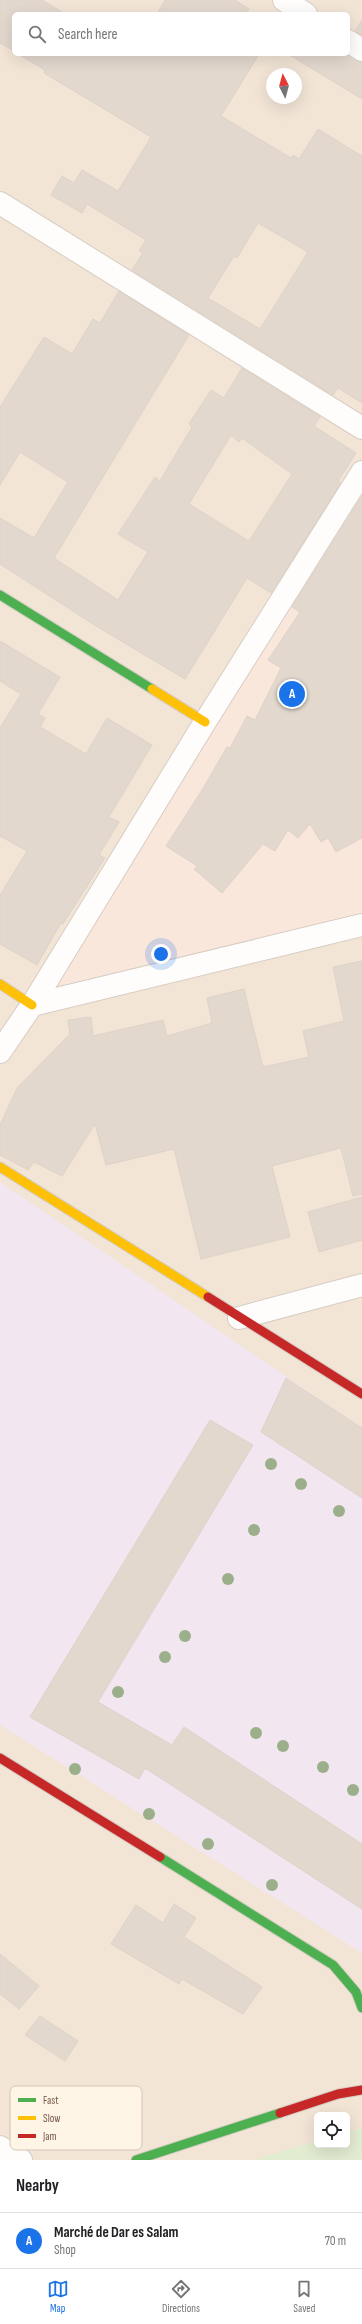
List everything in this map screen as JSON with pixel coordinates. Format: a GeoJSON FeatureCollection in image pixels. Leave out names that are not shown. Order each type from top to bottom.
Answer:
{"type":"FeatureCollection","features":[{"type":"Feature","properties":{"kind":"street"},"geometry":{"type":"LineString","coordinates":[[284,0],[303,12]]}},
{"type":"Feature","properties":{"kind":"street"},"geometry":{"type":"LineString","coordinates":[[350,42],[362,50]]}},
{"type":"Feature","properties":{"kind":"street"},"geometry":{"type":"LineString","coordinates":[[0,203],[362,428]]}},
{"type":"Feature","properties":{"kind":"street"},"geometry":{"type":"LineString","coordinates":[[0,1052],[32,1005],[205,722],[362,472]]}},
{"type":"Feature","properties":{"kind":"street"},"geometry":{"type":"LineString","coordinates":[[0,594],[205,722]]}},
{"type":"Feature","properties":{"kind":"street"},"geometry":{"type":"LineString","coordinates":[[0,984],[32,1005],[362,925]]}},
{"type":"Feature","properties":{"kind":"street"},"geometry":{"type":"LineString","coordinates":[[0,1167],[362,1394]]}},
{"type":"Feature","properties":{"kind":"street"},"geometry":{"type":"LineString","coordinates":[[239,1318],[362,1285]]}},
{"type":"Feature","properties":{"kind":"street"},"geometry":{"type":"LineString","coordinates":[[0,1758],[333,1965],[356,1992],[362,2008]]}},
{"type":"Feature","properties":{"kind":"street"},"geometry":{"type":"LineString","coordinates":[[136,2160],[338,2094],[362,2090]]}},
{"type":"Feature","properties":{"kind":"street"},"geometry":{"type":"LineString","coordinates":[[0,2147],[21,2160]]}},
{"type":"Feature","properties":{"kind":"shaded area"},"geometry":{"type":"Polygon","coordinates":[[[0,0],[362,0],[362,2160],[0,2160],[0,0]]]}},
{"type":"Feature","properties":{"kind":"shaded area"},"geometry":{"type":"Polygon","coordinates":[[[362,464],[362,925],[32,1005],[362,464]]]}},
{"type":"Feature","properties":{"kind":"shaded area"},"geometry":{"type":"Polygon","coordinates":[[[0,1182],[362,1428],[362,1953],[0,1725],[0,1182]]]}},
{"type":"Feature","properties":{"kind":"green space"},"geometry":{"type":"Polygon","coordinates":[[[362,2128],[362,2160],[253,2160],[314,2142],[314,2148],[350,2148],[350,2131],[362,2128]]]}},
{"type":"Feature","properties":{"kind":"building"},"geometry":{"type":"Polygon","coordinates":[[[0,0],[42,0],[62,12],[12,12],[12,50],[0,43],[0,0]]]}},
{"type":"Feature","properties":{"kind":"building"},"geometry":{"type":"Polygon","coordinates":[[[165,0],[235,0],[249,9],[247,12],[158,12],[165,0]]]}},
{"type":"Feature","properties":{"kind":"building"},"geometry":{"type":"Polygon","coordinates":[[[362,20],[362,35],[355,31],[362,20]]]}},
{"type":"Feature","properties":{"kind":"building"},"geometry":{"type":"Polygon","coordinates":[[[21,56],[258,56],[221,116],[291,158],[293,155],[299,159],[318,129],[362,156],[362,403],[338,388],[333,395],[132,270],[143,253],[139,251],[146,240],[87,204],[82,213],[51,195],[62,176],[74,183],[82,170],[118,191],[151,137],[44,73],[45,70],[21,56]],[[258,223],[237,258],[234,256],[208,298],[260,329],[308,252],[258,223]]]}},
{"type":"Feature","properties":{"kind":"building"},"geometry":{"type":"Polygon","coordinates":[[[291,56],[349,56],[362,62],[362,99],[291,56]]]}},
{"type":"Feature","properties":{"kind":"building"},"geometry":{"type":"Polygon","coordinates":[[[119,291],[189,335],[54,558],[118,600],[148,552],[118,534],[155,477],[160,481],[192,427],[189,424],[211,390],[224,398],[242,368],[320,417],[314,426],[356,453],[338,481],[341,483],[271,593],[247,578],[185,679],[96,626],[0,564],[0,518],[34,538],[68,482],[20,452],[0,485],[0,407],[44,337],[72,354],[93,319],[100,323],[119,291]],[[231,435],[189,504],[249,541],[292,474],[242,438],[239,442],[231,435]]]}},
{"type":"Feature","properties":{"kind":"building"},"geometry":{"type":"Polygon","coordinates":[[[362,496],[362,838],[336,852],[328,838],[321,842],[310,824],[298,838],[288,830],[275,851],[263,844],[222,893],[194,869],[197,866],[166,846],[202,790],[227,747],[230,748],[247,716],[255,720],[281,668],[268,660],[300,612],[292,607],[362,496]]]}},
{"type":"Feature","properties":{"kind":"building"},"geometry":{"type":"Polygon","coordinates":[[[0,641],[60,677],[38,714],[45,718],[40,727],[86,754],[107,718],[152,745],[109,817],[119,822],[99,855],[105,858],[63,924],[61,923],[37,965],[0,944],[0,895],[27,851],[0,836],[0,728],[21,694],[0,681],[0,641]]]}},
{"type":"Feature","properties":{"kind":"building"},"geometry":{"type":"Polygon","coordinates":[[[362,961],[362,1194],[353,1196],[341,1148],[272,1166],[290,1237],[201,1259],[174,1149],[106,1165],[95,1124],[62,1176],[34,1162],[28,1170],[0,1155],[0,1125],[17,1088],[70,1034],[68,1020],[91,1017],[93,1036],[163,1020],[167,1036],[212,1023],[207,998],[244,989],[263,1067],[309,1057],[303,1031],[344,1021],[333,967],[362,961]]]}},
{"type":"Feature","properties":{"kind":"building"},"geometry":{"type":"Polygon","coordinates":[[[362,1197],[362,1240],[319,1252],[308,1212],[362,1197]]]}},
{"type":"Feature","properties":{"kind":"building"},"geometry":{"type":"Polygon","coordinates":[[[286,1378],[362,1428],[362,1498],[261,1432],[286,1378]]]}},
{"type":"Feature","properties":{"kind":"building"},"geometry":{"type":"Polygon","coordinates":[[[210,1420],[253,1445],[98,1702],[172,1745],[184,1727],[362,1844],[362,1909],[145,1768],[139,1779],[30,1717],[210,1420]]]}},
{"type":"Feature","properties":{"kind":"building"},"geometry":{"type":"Polygon","coordinates":[[[174,1904],[196,1918],[184,1937],[262,1987],[243,2014],[182,1979],[179,1984],[111,1944],[136,1905],[163,1923],[174,1904]]]}},
{"type":"Feature","properties":{"kind":"building"},"geometry":{"type":"Polygon","coordinates":[[[0,1954],[39,1986],[19,2009],[0,1994],[0,1954]]]}},
{"type":"Feature","properties":{"kind":"building"},"geometry":{"type":"Polygon","coordinates":[[[40,2016],[78,2041],[65,2061],[25,2035],[40,2016]]]}},
{"type":"Feature","properties":{"kind":"traffic: fast"},"geometry":{"type":"LineString","coordinates":[[0,595],[152,689]]}},
{"type":"Feature","properties":{"kind":"traffic: fast"},"geometry":{"type":"LineString","coordinates":[[160,1857],[333,1965],[356,1992],[362,2008]]}},
{"type":"Feature","properties":{"kind":"traffic: fast"},"geometry":{"type":"LineString","coordinates":[[136,2160],[280,2113]]}},
{"type":"Feature","properties":{"kind":"traffic: slow"},"geometry":{"type":"LineString","coordinates":[[152,689],[205,722]]}},
{"type":"Feature","properties":{"kind":"traffic: slow"},"geometry":{"type":"LineString","coordinates":[[0,984],[32,1005]]}},
{"type":"Feature","properties":{"kind":"traffic: slow"},"geometry":{"type":"LineString","coordinates":[[0,1167],[208,1297]]}},
{"type":"Feature","properties":{"kind":"traffic: jam"},"geometry":{"type":"LineString","coordinates":[[208,1297],[362,1394]]}},
{"type":"Feature","properties":{"kind":"traffic: jam"},"geometry":{"type":"LineString","coordinates":[[0,1758],[160,1857]]}},
{"type":"Feature","properties":{"kind":"traffic: jam"},"geometry":{"type":"LineString","coordinates":[[280,2113],[338,2094],[362,2090]]}},
{"type":"Feature","properties":{"kind":"place","name":"Marché de Dar es Salam"},"geometry":{"type":"Point","coordinates":[292,694]}}]}
